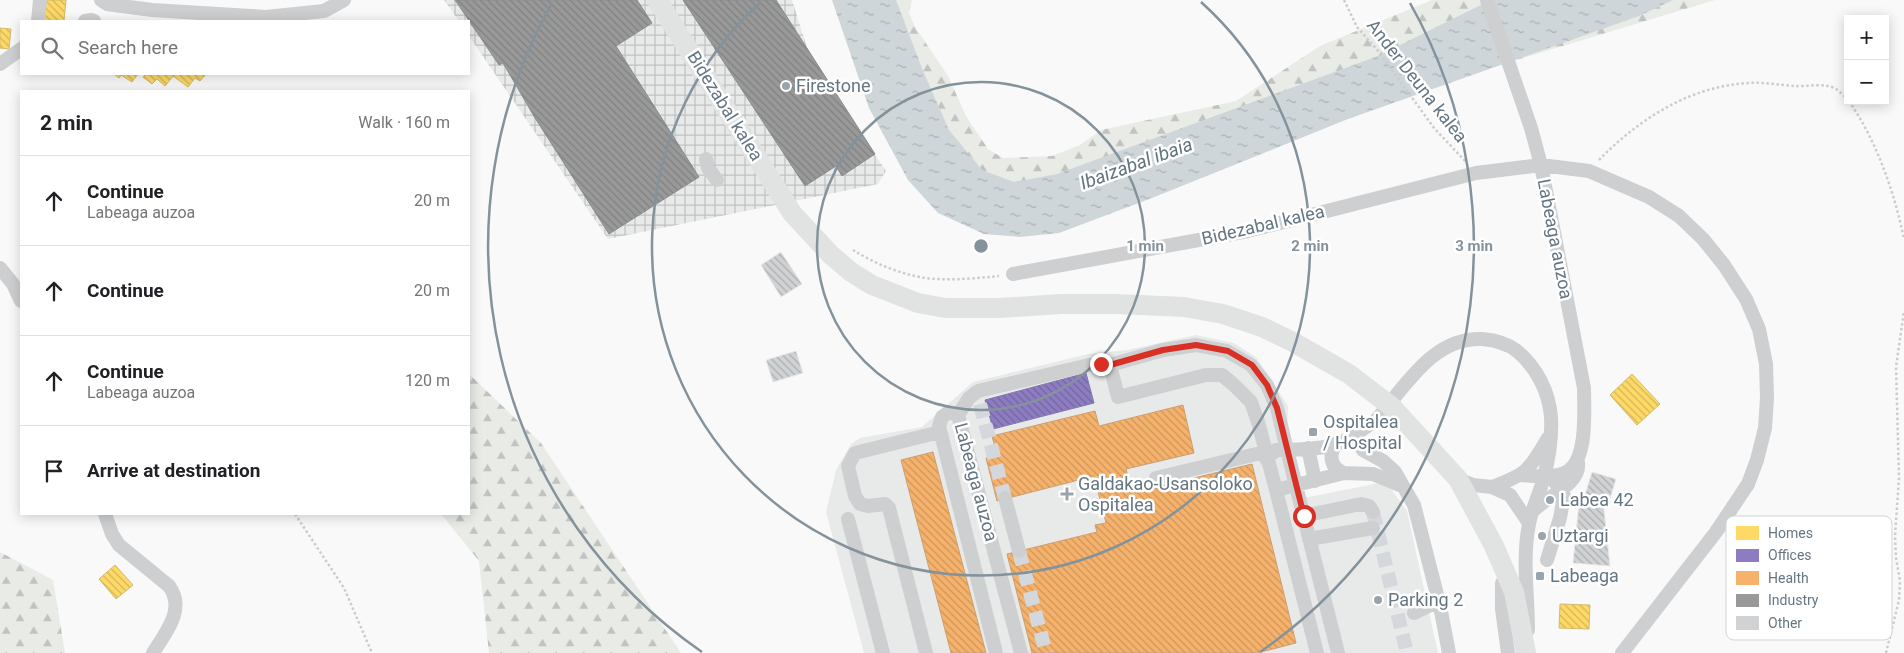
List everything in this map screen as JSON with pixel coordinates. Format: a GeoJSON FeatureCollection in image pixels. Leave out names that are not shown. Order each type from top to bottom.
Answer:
{"type":"FeatureCollection","features":[{"type":"Feature","properties":{"kind":"highway","name":"Bidezabal kalea"},"geometry":{"type":"LineString","coordinates":[[657,0],[792,213],[831,255],[851,272],[872,285],[918,303],[945,308],[1117,304],[1184,306],[1223,314],[1262,327],[1293,342],[1349,374],[1392,407],[1458,479],[1494,546]]}},
{"type":"Feature","properties":{"kind":"highway"},"geometry":{"type":"LineString","coordinates":[[1494,546],[1513,627],[1517,653]]}},
{"type":"Feature","properties":{"kind":"highway"},"geometry":{"type":"LineString","coordinates":[[1494,546],[1514,592],[1527,653]]}},
{"type":"Feature","properties":{"kind":"street"},"geometry":{"type":"LineString","coordinates":[[38,20],[40,0]]}},
{"type":"Feature","properties":{"kind":"street"},"geometry":{"type":"LineString","coordinates":[[100,0],[107,4],[152,10],[266,17],[324,11],[344,0]]}},
{"type":"Feature","properties":{"kind":"street"},"geometry":{"type":"LineString","coordinates":[[1487,0],[1531,128],[1541,165]]}},
{"type":"Feature","properties":{"kind":"street"},"geometry":{"type":"LineString","coordinates":[[0,64],[20,50]]}},
{"type":"Feature","properties":{"kind":"street"},"geometry":{"type":"LineString","coordinates":[[706,158],[708,168],[717,180]]}},
{"type":"Feature","properties":{"kind":"street","name":"Labeaga auzoa"},"geometry":{"type":"LineString","coordinates":[[1530,518],[1541,502],[1572,482],[1577,473],[1579,466],[1577,460],[1584,417],[1584,388],[1541,165],[1589,171],[1649,197],[1679,216],[1704,239],[1746,299],[1759,329],[1766,364],[1767,398],[1765,428],[1757,460],[1748,484],[1727,516]]}},
{"type":"Feature","properties":{"kind":"street","name":"Bidezabal kalea"},"geometry":{"type":"LineString","coordinates":[[1013,274],[1248,231],[1476,173],[1541,165]]}},
{"type":"Feature","properties":{"kind":"street"},"geometry":{"type":"LineString","coordinates":[[0,268],[13,284],[20,299]]}},
{"type":"Feature","properties":{"kind":"street"},"geometry":{"type":"LineString","coordinates":[[1402,486],[1373,474],[1339,471],[1332,463],[1332,452],[1342,441],[1375,420],[1424,363],[1451,345],[1472,339],[1490,340],[1510,346],[1528,360],[1539,377],[1546,396],[1551,433],[1548,476],[1530,518],[1526,542],[1527,653]]}},
{"type":"Feature","properties":{"kind":"street","name":"Labeaga auzoa"},"geometry":{"type":"LineString","coordinates":[[1021,653],[958,415],[969,398],[979,398],[1089,366],[1110,365],[1163,350],[1196,345],[1228,351],[1252,365],[1267,385],[1277,408],[1295,485]]}},
{"type":"Feature","properties":{"kind":"street"},"geometry":{"type":"LineString","coordinates":[[1110,365],[1118,397],[1206,375],[1222,375],[1251,402],[1276,490],[1317,653]]}},
{"type":"Feature","properties":{"kind":"street"},"geometry":{"type":"LineString","coordinates":[[926,653],[889,508],[885,504],[868,506],[860,504],[855,496],[848,466],[855,453],[940,432],[939,426],[942,417],[950,412],[958,415]]}},
{"type":"Feature","properties":{"kind":"street"},"geometry":{"type":"LineString","coordinates":[[1276,490],[1349,473],[1362,466],[1365,455],[1364,450],[1375,420]]}},
{"type":"Feature","properties":{"kind":"street","name":"Labeaga auzoa"},"geometry":{"type":"LineString","coordinates":[[940,432],[996,653]]}},
{"type":"Feature","properties":{"kind":"street"},"geometry":{"type":"LineString","coordinates":[[1521,475],[1535,460],[1551,433]]}},
{"type":"Feature","properties":{"kind":"street"},"geometry":{"type":"LineString","coordinates":[[1156,478],[1266,456],[1276,450],[1308,448],[1342,441],[1358,443],[1364,450],[1383,461],[1395,472],[1414,505],[1439,601],[1449,653]]}},
{"type":"Feature","properties":{"kind":"street"},"geometry":{"type":"LineString","coordinates":[[1308,448],[1315,481]]}},
{"type":"Feature","properties":{"kind":"street"},"geometry":{"type":"LineString","coordinates":[[1492,486],[1521,475],[1548,476],[1568,472],[1577,460]]}},
{"type":"Feature","properties":{"kind":"street"},"geometry":{"type":"LineString","coordinates":[[1548,476],[1564,496],[1548,560]]}},
{"type":"Feature","properties":{"kind":"street"},"geometry":{"type":"LineString","coordinates":[[1458,479],[1473,485],[1492,486],[1510,495],[1530,518]]}},
{"type":"Feature","properties":{"kind":"street"},"geometry":{"type":"LineString","coordinates":[[1295,485],[1338,653]]}},
{"type":"Feature","properties":{"kind":"street"},"geometry":{"type":"LineString","coordinates":[[1005,498],[1019,551]]}},
{"type":"Feature","properties":{"kind":"street"},"geometry":{"type":"LineString","coordinates":[[1304,516],[1361,504],[1369,506],[1373,512]]}},
{"type":"Feature","properties":{"kind":"street"},"geometry":{"type":"LineString","coordinates":[[105,515],[112,534],[119,545],[169,586],[175,594],[176,607],[173,619],[154,653]]}},
{"type":"Feature","properties":{"kind":"street","name":"Labeaga auzoa"},"geometry":{"type":"LineString","coordinates":[[1622,653],[1726,517]]}},
{"type":"Feature","properties":{"kind":"street"},"geometry":{"type":"LineString","coordinates":[[848,519],[884,653]]}},
{"type":"Feature","properties":{"kind":"street"},"geometry":{"type":"LineString","coordinates":[[1309,539],[1374,528]]}},
{"type":"Feature","properties":{"kind":"street"},"geometry":{"type":"LineString","coordinates":[[1502,583],[1502,609],[1508,653]]}},
{"type":"Feature","properties":{"kind":"street"},"geometry":{"type":"LineString","coordinates":[[1414,613],[1439,601]]}},
{"type":"Feature","properties":{"kind":"path","name":"Ander Deuna kalea"},"geometry":{"type":"LineString","coordinates":[[1344,0],[1357,27],[1379,52],[1434,128],[1476,173]]}},
{"type":"Feature","properties":{"kind":"path"},"geometry":{"type":"LineString","coordinates":[[1589,171],[1618,141],[1640,123],[1677,102],[1724,86],[1750,82],[1796,86],[1827,86],[1836,88],[1844,95]]}},
{"type":"Feature","properties":{"kind":"path"},"geometry":{"type":"LineString","coordinates":[[1852,105],[1865,124],[1880,157],[1904,239]]}},
{"type":"Feature","properties":{"kind":"path"},"geometry":{"type":"LineString","coordinates":[[845,246],[868,260],[904,272],[936,279],[978,278],[1013,274]]}},
{"type":"Feature","properties":{"kind":"path"},"geometry":{"type":"LineString","coordinates":[[1892,630],[1900,600],[1900,581],[1896,558],[1899,478],[1896,368],[1904,311]]}},
{"type":"Feature","properties":{"kind":"path"},"geometry":{"type":"LineString","coordinates":[[296,515],[344,588],[372,653]]}},
{"type":"Feature","properties":{"kind":"path"},"geometry":{"type":"LineString","coordinates":[[1886,653],[1889,640]]}},
{"type":"Feature","properties":{"kind":"shaded area"},"geometry":{"type":"Polygon","coordinates":[[[444,0],[792,0],[812,63],[886,171],[878,184],[608,239],[470,37],[470,20],[458,20],[444,0]]]}},
{"type":"Feature","properties":{"kind":"shaded area","name":"Galdakao-Usansoloko Ospitalea"},"geometry":{"type":"Polygon","coordinates":[[[1196,335],[1234,343],[1257,358],[1288,406],[1287,431],[1304,498],[1379,483],[1391,489],[1407,511],[1438,653],[864,653],[826,512],[836,470],[851,444],[860,438],[922,427],[973,382],[1088,354],[1127,350],[1196,335]]]}},
{"type":"Feature","properties":{"kind":"green space"},"geometry":{"type":"Polygon","coordinates":[[[853,0],[912,0],[909,13],[915,27],[948,76],[966,116],[988,149],[1003,158],[1052,156],[1080,145],[1101,130],[1236,101],[1320,46],[1432,0],[1715,0],[1285,130],[992,229],[853,0]]]}},
{"type":"Feature","properties":{"kind":"green space"},"geometry":{"type":"Polygon","coordinates":[[[470,375],[541,443],[681,653],[489,653],[479,561],[442,515],[470,515],[470,375]]]}},
{"type":"Feature","properties":{"kind":"green space"},"geometry":{"type":"Polygon","coordinates":[[[0,552],[53,580],[65,653],[0,653],[0,552]]]}},
{"type":"Feature","properties":{"kind":"water","name":"Ibaizabal ibaia"},"geometry":{"type":"Polygon","coordinates":[[[832,0],[896,0],[923,71],[949,130],[982,170],[1014,182],[1057,174],[1378,56],[1491,0],[1673,0],[1639,16],[1348,119],[1152,198],[1059,233],[1020,237],[984,234],[938,213],[908,180],[869,108],[832,0]]]}},
{"type":"Feature","properties":{"kind":"building: Homes"},"geometry":{"type":"Polygon","coordinates":[[[45,0],[66,0],[64,20],[43,20],[45,0]]]}},
{"type":"Feature","properties":{"kind":"building: Homes"},"geometry":{"type":"Polygon","coordinates":[[[0,28],[11,29],[9,49],[0,48],[0,28]]]}},
{"type":"Feature","properties":{"kind":"building: Homes"},"geometry":{"type":"Polygon","coordinates":[[[121,75],[137,75],[132,82],[121,75]]]}},
{"type":"Feature","properties":{"kind":"building: Homes"},"geometry":{"type":"Polygon","coordinates":[[[145,75],[174,75],[165,86],[157,79],[152,84],[143,77],[145,75]]]}},
{"type":"Feature","properties":{"kind":"building: Homes"},"geometry":{"type":"Polygon","coordinates":[[[205,75],[200,81],[195,78],[188,87],[173,76],[205,75]]]}},
{"type":"Feature","properties":{"kind":"building: Homes"},"geometry":{"type":"Polygon","coordinates":[[[1632,374],[1660,404],[1637,425],[1610,395],[1632,374]]]}},
{"type":"Feature","properties":{"kind":"building: Homes"},"geometry":{"type":"Polygon","coordinates":[[[115,565],[133,585],[116,599],[99,579],[115,565]]]}},
{"type":"Feature","properties":{"kind":"building: Homes"},"geometry":{"type":"Polygon","coordinates":[[[1560,604],[1590,605],[1589,629],[1559,628],[1560,604]]]}},
{"type":"Feature","properties":{"kind":"building: Offices"},"geometry":{"type":"Polygon","coordinates":[[[1086,373],[1094,403],[993,429],[985,400],[1086,373]]]}},
{"type":"Feature","properties":{"kind":"building: Health"},"geometry":{"type":"Polygon","coordinates":[[[1183,405],[1194,453],[1126,469],[1132,493],[1252,464],[1296,643],[1257,653],[1032,653],[1007,554],[1097,532],[1095,525],[1106,523],[1094,476],[997,501],[986,458],[997,455],[992,436],[1095,411],[1099,426],[1183,405]]]}},
{"type":"Feature","properties":{"kind":"building: Health"},"geometry":{"type":"Polygon","coordinates":[[[933,452],[986,653],[951,653],[901,460],[933,452]]]}},
{"type":"Feature","properties":{"kind":"building: Industry"},"geometry":{"type":"Polygon","coordinates":[[[455,0],[637,0],[652,23],[616,46],[699,177],[609,234],[535,118],[503,63],[499,65],[455,0]]]}},
{"type":"Feature","properties":{"kind":"building: Industry","name":"Firestone"},"geometry":{"type":"Polygon","coordinates":[[[683,0],[776,0],[875,154],[842,176],[836,166],[805,186],[683,0]]]}},
{"type":"Feature","properties":{"kind":"building: Other"},"geometry":{"type":"Polygon","coordinates":[[[781,252],[802,284],[781,297],[761,265],[781,252]]]}},
{"type":"Feature","properties":{"kind":"building: Other"},"geometry":{"type":"Polygon","coordinates":[[[796,351],[803,373],[773,382],[766,360],[796,351]]]}},
{"type":"Feature","properties":{"kind":"building: Other"},"geometry":{"type":"Polygon","coordinates":[[[1592,472],[1616,479],[1609,502],[1585,495],[1592,472]]]}},
{"type":"Feature","properties":{"kind":"building: Other"},"geometry":{"type":"Polygon","coordinates":[[[1580,493],[1603,500],[1610,566],[1573,563],[1580,493]]]}},
{"type":"Feature","properties":{"kind":"tunnel"},"geometry":{"type":"LineString","coordinates":[[980,404],[1005,498]]}},
{"type":"Feature","properties":{"kind":"tunnel"},"geometry":{"type":"LineString","coordinates":[[1373,512],[1407,653]]}},
{"type":"Feature","properties":{"kind":"tunnel"},"geometry":{"type":"LineString","coordinates":[[1019,551],[1046,653]]}},
{"type":"Feature","properties":{"kind":"place","name":"Firestone"},"geometry":{"type":"Point","coordinates":[786,86]}},
{"type":"Feature","properties":{"kind":"place","name":"Ospitalea / Hospital"},"geometry":{"type":"Point","coordinates":[1313,432]}},
{"type":"Feature","properties":{"kind":"place","name":"Galdakao-Usansoloko Ospitalea"},"geometry":{"type":"Point","coordinates":[1067,494]}},
{"type":"Feature","properties":{"kind":"place","name":"Labea 42"},"geometry":{"type":"Point","coordinates":[1550,500]}},
{"type":"Feature","properties":{"kind":"place","name":"Uztargi"},"geometry":{"type":"Point","coordinates":[1542,536]}},
{"type":"Feature","properties":{"kind":"place","name":"Labeaga"},"geometry":{"type":"Point","coordinates":[1540,576]}},
{"type":"Feature","properties":{"kind":"place","name":"Parking 2"},"geometry":{"type":"Point","coordinates":[1378,600]}},
{"type":"Feature","properties":{"kind":"route"},"geometry":{"type":"LineString","coordinates":[[1101,364],[1110,365],[1163,350],[1196,345],[1228,351],[1252,365],[1267,385],[1277,408],[1304,516]]}}]}
